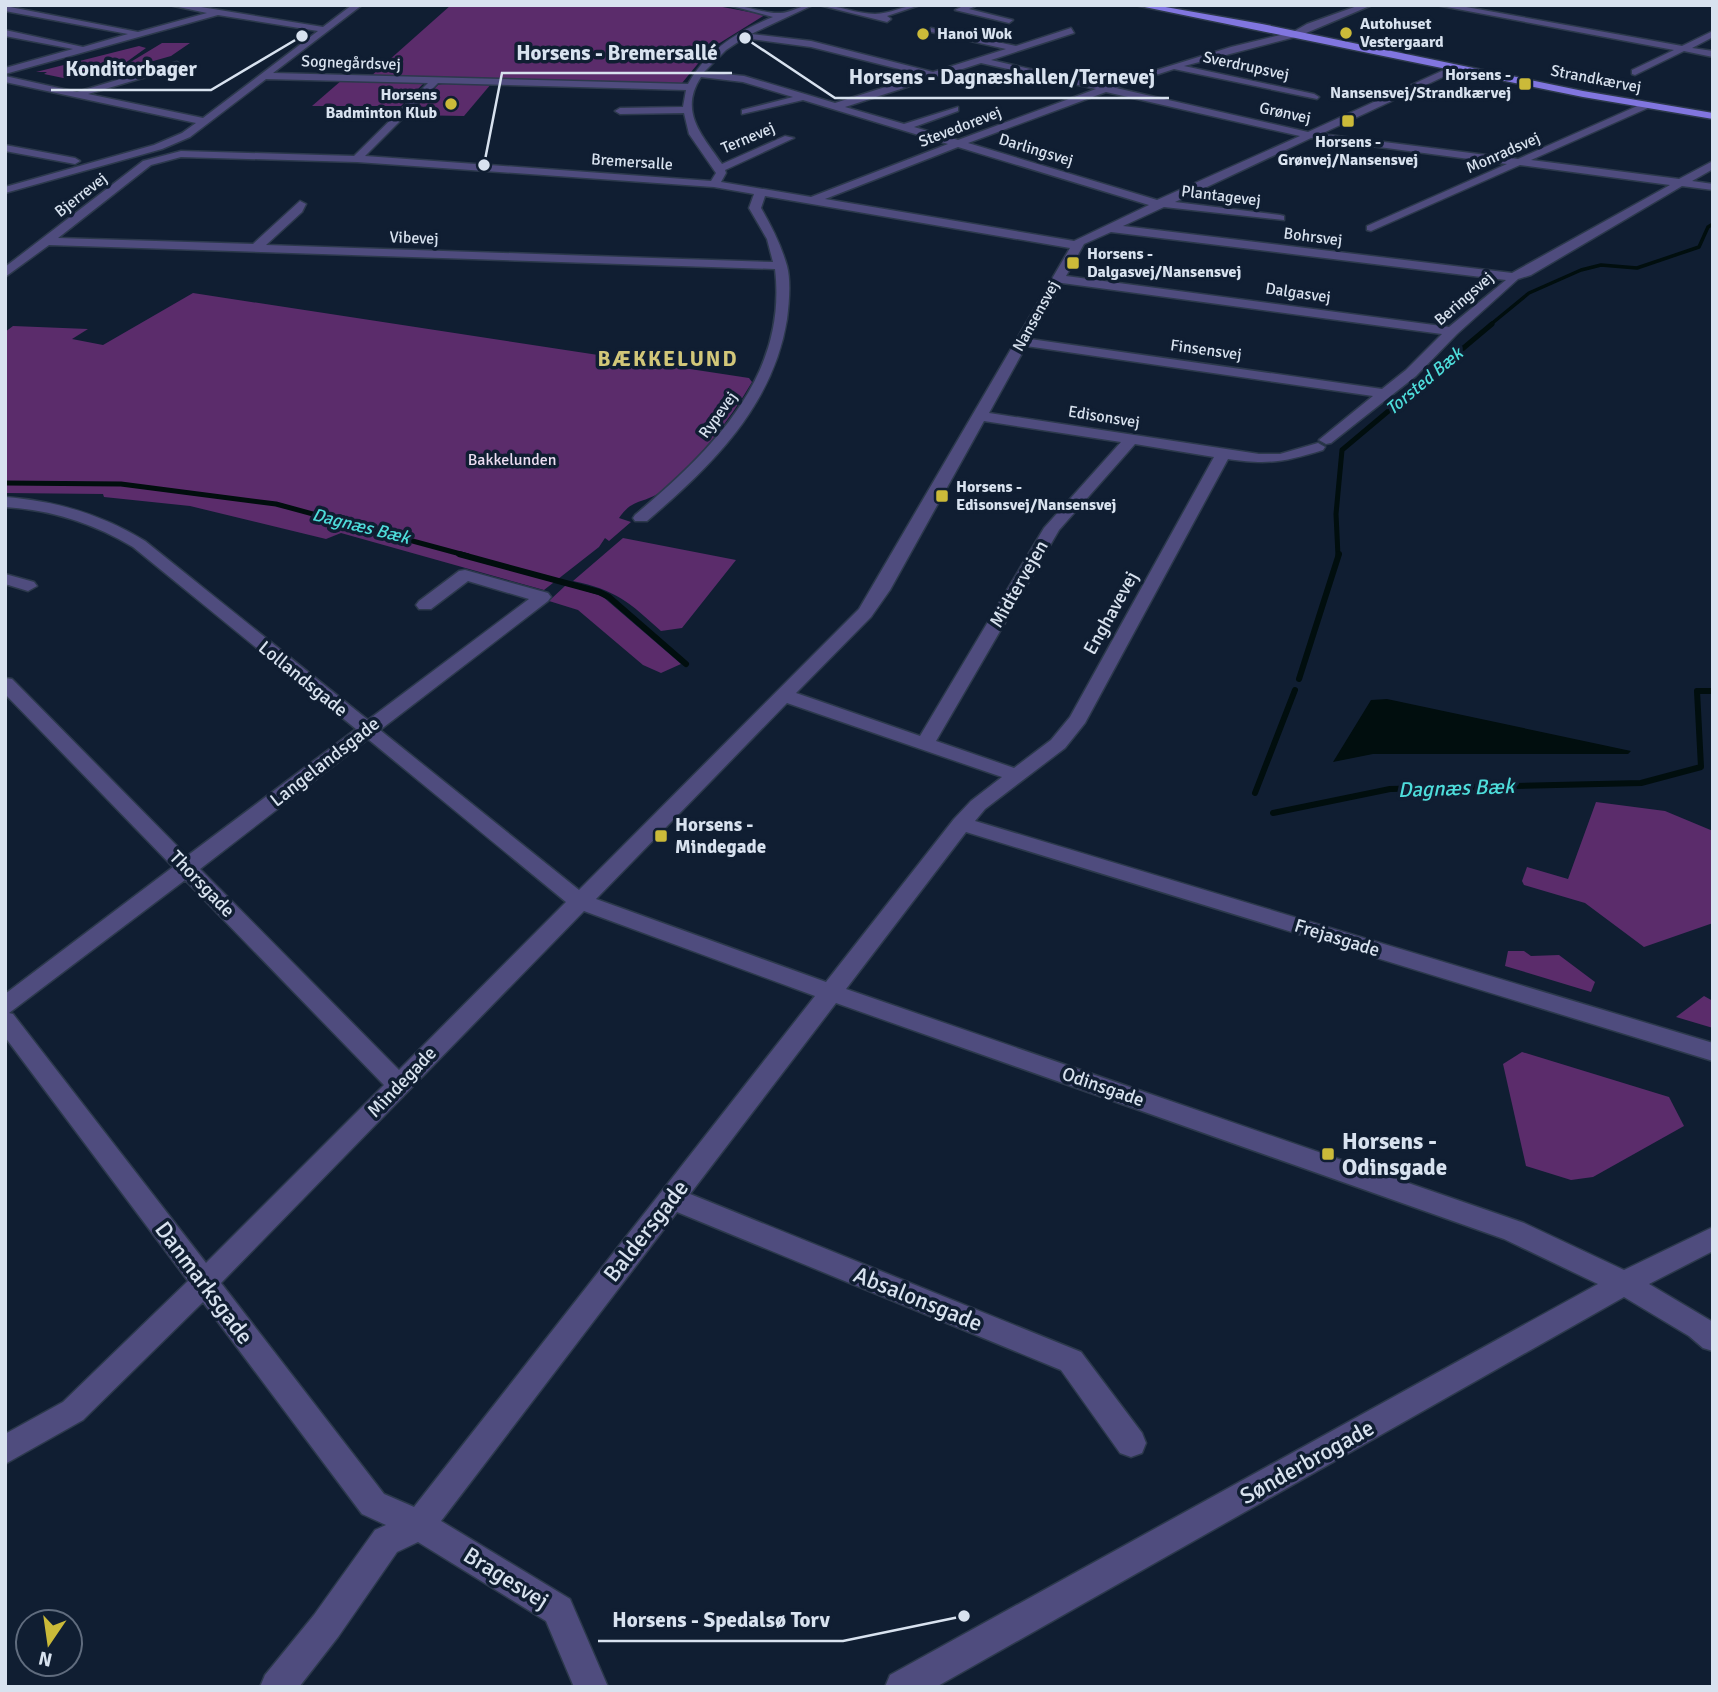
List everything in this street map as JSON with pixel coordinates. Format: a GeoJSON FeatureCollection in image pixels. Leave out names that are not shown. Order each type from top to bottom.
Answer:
{"type":"FeatureCollection","features":[{"type":"Feature","properties":{"kind":"main road","name":"Strandkærvej"},"geometry":{"type":"LineString","coordinates":[[1141,6],[1713,116]]}},
{"type":"Feature","properties":{"kind":"street"},"geometry":{"type":"LineString","coordinates":[[173,5],[326,30]]}},
{"type":"Feature","properties":{"kind":"street"},"geometry":{"type":"LineString","coordinates":[[5,71],[218,13],[234,5]]}},
{"type":"Feature","properties":{"kind":"street"},"geometry":{"type":"LineString","coordinates":[[5,190],[158,147],[186,135],[358,5]]}},
{"type":"Feature","properties":{"kind":"street"},"geometry":{"type":"LineString","coordinates":[[732,5],[780,16]]}},
{"type":"Feature","properties":{"kind":"street"},"geometry":{"type":"LineString","coordinates":[[620,111],[687,110],[691,87],[711,58],[741,35],[809,5]]}},
{"type":"Feature","properties":{"kind":"street"},"geometry":{"type":"LineString","coordinates":[[823,5],[887,19]]}},
{"type":"Feature","properties":{"kind":"street"},"geometry":{"type":"LineString","coordinates":[[877,16],[916,5]]}},
{"type":"Feature","properties":{"kind":"street"},"geometry":{"type":"LineString","coordinates":[[974,5],[959,10],[1009,20]]}},
{"type":"Feature","properties":{"kind":"street"},"geometry":{"type":"LineString","coordinates":[[1283,34],[1367,5]]}},
{"type":"Feature","properties":{"kind":"street"},"geometry":{"type":"LineString","coordinates":[[1440,5],[1713,54]]}},
{"type":"Feature","properties":{"kind":"street"},"geometry":{"type":"LineString","coordinates":[[5,8],[139,34]]}},
{"type":"Feature","properties":{"kind":"street"},"geometry":{"type":"LineString","coordinates":[[1283,34],[1297,26],[1310,26]]}},
{"type":"Feature","properties":{"kind":"street"},"geometry":{"type":"LineString","coordinates":[[934,30],[1017,48]]}},
{"type":"Feature","properties":{"kind":"street"},"geometry":{"type":"LineString","coordinates":[[836,106],[1071,31]]}},
{"type":"Feature","properties":{"kind":"street"},"geometry":{"type":"LineString","coordinates":[[5,33],[84,49]]}},
{"type":"Feature","properties":{"kind":"street","name":"Stevedorevej"},"geometry":{"type":"LineString","coordinates":[[813,200],[1105,90],[1173,66],[1283,34]]}},
{"type":"Feature","properties":{"kind":"street"},"geometry":{"type":"LineString","coordinates":[[1635,72],[1713,34]]}},
{"type":"Feature","properties":{"kind":"street"},"geometry":{"type":"LineString","coordinates":[[741,35],[804,43],[933,75]]}},
{"type":"Feature","properties":{"kind":"street","name":"Grønvej"},"geometry":{"type":"LineString","coordinates":[[980,60],[1308,135],[1713,187]]}},
{"type":"Feature","properties":{"kind":"street"},"geometry":{"type":"LineString","coordinates":[[77,95],[177,65]]}},
{"type":"Feature","properties":{"kind":"street","name":"Sverdrupsvej"},"geometry":{"type":"LineString","coordinates":[[1173,66],[1314,97]]}},
{"type":"Feature","properties":{"kind":"street"},"geometry":{"type":"LineString","coordinates":[[1075,245],[1158,204],[1455,68]]}},
{"type":"Feature","properties":{"kind":"street","name":"Darlingsvej"},"geometry":{"type":"LineString","coordinates":[[699,74],[744,79],[1158,204]]}},
{"type":"Feature","properties":{"kind":"street","name":"Sognegårdsvej"},"geometry":{"type":"LineString","coordinates":[[265,76],[691,87]]}},
{"type":"Feature","properties":{"kind":"street"},"geometry":{"type":"LineString","coordinates":[[5,79],[207,121]]}},
{"type":"Feature","properties":{"kind":"street"},"geometry":{"type":"LineString","coordinates":[[357,159],[435,80]]}},
{"type":"Feature","properties":{"kind":"street"},"geometry":{"type":"LineString","coordinates":[[745,112],[805,97]]}},
{"type":"Feature","properties":{"kind":"street","name":"Monradsvej"},"geometry":{"type":"LineString","coordinates":[[1371,228],[1647,105]]}},
{"type":"Feature","properties":{"kind":"street"},"geometry":{"type":"LineString","coordinates":[[905,127],[956,109]]}},
{"type":"Feature","properties":{"kind":"street","name":"Ternevej"},"geometry":{"type":"LineString","coordinates":[[687,110],[691,128],[701,146],[719,167],[721,173],[714,184]]}},
{"type":"Feature","properties":{"kind":"street","name":"Ternevej"},"geometry":{"type":"LineString","coordinates":[[719,167],[729,166],[789,138]]}},
{"type":"Feature","properties":{"kind":"street"},"geometry":{"type":"LineString","coordinates":[[5,148],[75,161]]}},
{"type":"Feature","properties":{"kind":"street","name":"Bremersalle"},"geometry":{"type":"LineString","coordinates":[[181,154],[357,159],[714,184],[1075,245]]}},
{"type":"Feature","properties":{"kind":"street","name":"Bjerrevej"},"geometry":{"type":"LineString","coordinates":[[5,273],[147,163],[181,154]]}},
{"type":"Feature","properties":{"kind":"street","name":"Beringsvej"},"geometry":{"type":"LineString","coordinates":[[1222,454],[1281,458],[1322,443],[1411,373],[1452,331],[1501,291],[1513,277],[1527,272],[1713,164]]}},
{"type":"Feature","properties":{"kind":"street","name":"Rypevej"},"geometry":{"type":"LineString","coordinates":[[640,518],[711,455],[739,419],[763,380],[783,325],[781,266],[773,237],[755,208],[760,194],[765,191]]}},
{"type":"Feature","properties":{"kind":"street"},"geometry":{"type":"LineString","coordinates":[[256,248],[298,210],[300,204]]}},
{"type":"Feature","properties":{"kind":"street","name":"Plantagevej"},"geometry":{"type":"LineString","coordinates":[[1158,204],[1280,218]]}},
{"type":"Feature","properties":{"kind":"street","name":"Bohrsvej"},"geometry":{"type":"LineString","coordinates":[[1108,228],[1513,277]]}},
{"type":"Feature","properties":{"kind":"street","name":"Vibevej"},"geometry":{"type":"LineString","coordinates":[[46,242],[781,266]]}},
{"type":"Feature","properties":{"kind":"street","name":"Nansensvej"},"geometry":{"type":"LineString","coordinates":[[783,695],[865,612],[881,590],[1023,342],[1075,245]]}},
{"type":"Feature","properties":{"kind":"street","name":"Dalgasvej"},"geometry":{"type":"LineString","coordinates":[[1057,279],[1452,331]]}},
{"type":"Feature","properties":{"kind":"street","name":"Finsensvej"},"geometry":{"type":"LineString","coordinates":[[1023,342],[1384,393]]}},
{"type":"Feature","properties":{"kind":"street","name":"Edisonsvej"},"geometry":{"type":"LineString","coordinates":[[980,416],[1222,454]]}},
{"type":"Feature","properties":{"kind":"street","name":"Midtervejen"},"geometry":{"type":"LineString","coordinates":[[926,742],[1052,528],[1132,439]]}},
{"type":"Feature","properties":{"kind":"street","name":"Enghavevej"},"geometry":{"type":"LineString","coordinates":[[1016,775],[1058,744],[1078,719],[1222,454]]}},
{"type":"Feature","properties":{"kind":"street","name":"Lollandsgade"},"geometry":{"type":"LineString","coordinates":[[5,502],[56,508],[85,515],[116,529],[139,544],[579,901]]}},
{"type":"Feature","properties":{"kind":"street","name":"Langelandsgade"},"geometry":{"type":"LineString","coordinates":[[5,1006],[541,597],[465,575],[425,605]]}},
{"type":"Feature","properties":{"kind":"street"},"geometry":{"type":"LineString","coordinates":[[5,579],[28,586]]}},
{"type":"Feature","properties":{"kind":"street","name":"Thorsgade"},"geometry":{"type":"LineString","coordinates":[[5,683],[399,1085]]}},
{"type":"Feature","properties":{"kind":"street"},"geometry":{"type":"LineString","coordinates":[[783,695],[1016,775]]}},
{"type":"Feature","properties":{"kind":"street","name":"Mindegade"},"geometry":{"type":"LineString","coordinates":[[5,1450],[73,1411],[204,1283],[783,695]]}},
{"type":"Feature","properties":{"kind":"street","name":"Baldersgade"},"geometry":{"type":"LineString","coordinates":[[277,1687],[326,1626],[386,1541],[419,1525],[961,824],[978,805],[1016,775]]}},
{"type":"Feature","properties":{"kind":"street","name":"Frejasgade"},"geometry":{"type":"LineString","coordinates":[[961,824],[1713,1052]]}},
{"type":"Feature","properties":{"kind":"street","name":"Odinsgade"},"geometry":{"type":"LineString","coordinates":[[579,901],[832,993],[1514,1231],[1624,1283],[1699,1327],[1713,1339]]}},
{"type":"Feature","properties":{"kind":"street","name":"Danmarksgade"},"geometry":{"type":"LineString","coordinates":[[5,1020],[373,1504],[419,1525]]}},
{"type":"Feature","properties":{"kind":"street","name":"Absalonsgade"},"geometry":{"type":"LineString","coordinates":[[671,1198],[1071,1361],[1131,1443]]}},
{"type":"Feature","properties":{"kind":"street","name":"Sønderbrogade"},"geometry":{"type":"LineString","coordinates":[[902,1687],[1624,1283],[1713,1238]]}},
{"type":"Feature","properties":{"kind":"street","name":"Bragesvej"},"geometry":{"type":"LineString","coordinates":[[419,1525],[558,1610],[591,1687]]}},
{"type":"Feature","properties":{"kind":"green space"},"geometry":{"type":"Polygon","coordinates":[[[451,5],[712,5],[765,15],[710,49],[682,83],[676,85],[370,77],[451,5]]]}},
{"type":"Feature","properties":{"kind":"green space"},"geometry":{"type":"Polygon","coordinates":[[[162,43],[190,43],[171,56],[90,79],[68,79],[44,74],[47,72],[36,72],[139,46],[146,48],[125,63],[82,74],[89,75],[129,63],[162,43]]]}},
{"type":"Feature","properties":{"kind":"green space"},"geometry":{"type":"Polygon","coordinates":[[[342,80],[423,84],[401,106],[312,106],[342,80]]]}},
{"type":"Feature","properties":{"kind":"green space"},"geometry":{"type":"Polygon","coordinates":[[[491,84],[464,116],[409,115],[438,85],[491,84]]]}},
{"type":"Feature","properties":{"kind":"green space","name":"Bakkelunden"},"geometry":{"type":"Polygon","coordinates":[[[193,293],[749,378],[752,382],[723,426],[689,466],[663,490],[624,511],[619,518],[631,522],[609,541],[605,538],[599,547],[544,590],[341,533],[326,539],[190,506],[104,497],[103,494],[5,493],[5,332],[13,326],[88,329],[72,339],[103,345],[193,293]]]}},
{"type":"Feature","properties":{"kind":"green space"},"geometry":{"type":"Polygon","coordinates":[[[623,538],[736,560],[682,628],[661,631],[621,598],[573,581],[623,538]]]}},
{"type":"Feature","properties":{"kind":"green space"},"geometry":{"type":"Polygon","coordinates":[[[566,585],[602,596],[681,664],[661,673],[643,665],[578,610],[549,601],[566,585]]]}},
{"type":"Feature","properties":{"kind":"green space"},"geometry":{"type":"Polygon","coordinates":[[[1596,802],[1665,811],[1713,831],[1713,923],[1644,947],[1585,903],[1524,885],[1522,881],[1527,867],[1568,879],[1596,802]]]}},
{"type":"Feature","properties":{"kind":"green space"},"geometry":{"type":"Polygon","coordinates":[[[1508,951],[1524,951],[1531,956],[1559,955],[1595,982],[1591,992],[1505,966],[1508,951]]]}},
{"type":"Feature","properties":{"kind":"green space"},"geometry":{"type":"Polygon","coordinates":[[[1704,996],[1713,1001],[1713,1028],[1676,1017],[1704,996]]]}},
{"type":"Feature","properties":{"kind":"green space"},"geometry":{"type":"Polygon","coordinates":[[[1522,1052],[1669,1097],[1684,1126],[1593,1177],[1571,1180],[1526,1166],[1503,1064],[1522,1052]]]}},
{"type":"Feature","properties":{"kind":"shaded area"},"geometry":{"type":"Polygon","coordinates":[[[1387,699],[1631,751],[1628,754],[1373,754],[1333,762],[1371,700],[1387,699]]]}},
{"type":"Feature","properties":{"kind":"waterway","name":"Torsted Bæk"},"geometry":{"type":"LineString","coordinates":[[1490,325],[1529,293],[1581,270],[1601,265],[1637,268],[1699,247],[1708,227],[1713,224]]}},
{"type":"Feature","properties":{"kind":"waterway","name":"Torsted Bæk"},"geometry":{"type":"LineString","coordinates":[[1338,556],[1336,514],[1342,450],[1492,324]]}},
{"type":"Feature","properties":{"kind":"waterway","name":"Dagnæs Bæk"},"geometry":{"type":"LineString","coordinates":[[5,483],[121,484],[276,504],[468,556]]}},
{"type":"Feature","properties":{"kind":"waterway","name":"Dagnæs Bæk"},"geometry":{"type":"LineString","coordinates":[[459,554],[599,592],[609,597],[686,664]]}},
{"type":"Feature","properties":{"kind":"waterway","name":"Torsted Bæk"},"geometry":{"type":"LineString","coordinates":[[1299,679],[1339,554]]}},
{"type":"Feature","properties":{"kind":"waterway","name":"Torsted Bæk"},"geometry":{"type":"LineString","coordinates":[[1255,793],[1295,690]]}},
{"type":"Feature","properties":{"kind":"waterway","name":"Dagnæs Bæk"},"geometry":{"type":"LineString","coordinates":[[1273,813],[1390,789],[1641,783],[1701,767],[1697,691],[1713,691]]}},
{"type":"Feature","properties":{"kind":"place","name":"Autohuset Vestergaard"},"geometry":{"type":"Point","coordinates":[1346,33]}},
{"type":"Feature","properties":{"kind":"place","name":"Hanoi Wok"},"geometry":{"type":"Point","coordinates":[923,34]}},
{"type":"Feature","properties":{"kind":"place","name":"Konditorbager"},"geometry":{"type":"Point","coordinates":[302,36]}},
{"type":"Feature","properties":{"kind":"place","name":"Horsens - Dagnæshallen/Ternevej"},"geometry":{"type":"Point","coordinates":[745,38]}},
{"type":"Feature","properties":{"kind":"place","name":"Horsens - Nansensvej/Strandkærvej"},"geometry":{"type":"Point","coordinates":[1525,84]}},
{"type":"Feature","properties":{"kind":"place","name":"Horsens Badminton Klub"},"geometry":{"type":"Point","coordinates":[451,104]}},
{"type":"Feature","properties":{"kind":"place","name":"Horsens - Grønvej/Nansensvej"},"geometry":{"type":"Point","coordinates":[1348,121]}},
{"type":"Feature","properties":{"kind":"place","name":"Horsens - Bremersallé"},"geometry":{"type":"Point","coordinates":[484,165]}},
{"type":"Feature","properties":{"kind":"place","name":"Horsens - Dalgasvej/Nansensvej"},"geometry":{"type":"Point","coordinates":[1073,263]}},
{"type":"Feature","properties":{"kind":"place","name":"Horsens - Edisonsvej/Nansensvej"},"geometry":{"type":"Point","coordinates":[942,496]}},
{"type":"Feature","properties":{"kind":"place","name":"Horsens - Mindegade"},"geometry":{"type":"Point","coordinates":[661,836]}},
{"type":"Feature","properties":{"kind":"place","name":"Horsens - Odinsgade"},"geometry":{"type":"Point","coordinates":[1328,1154]}},
{"type":"Feature","properties":{"kind":"place","name":"Horsens - Spedalsø Torv"},"geometry":{"type":"Point","coordinates":[964,1616]}},
{"type":"Feature","properties":{"kind":"district","name":"BÆKKELUND"},"geometry":{"type":"Point","coordinates":[668,359]}}]}
